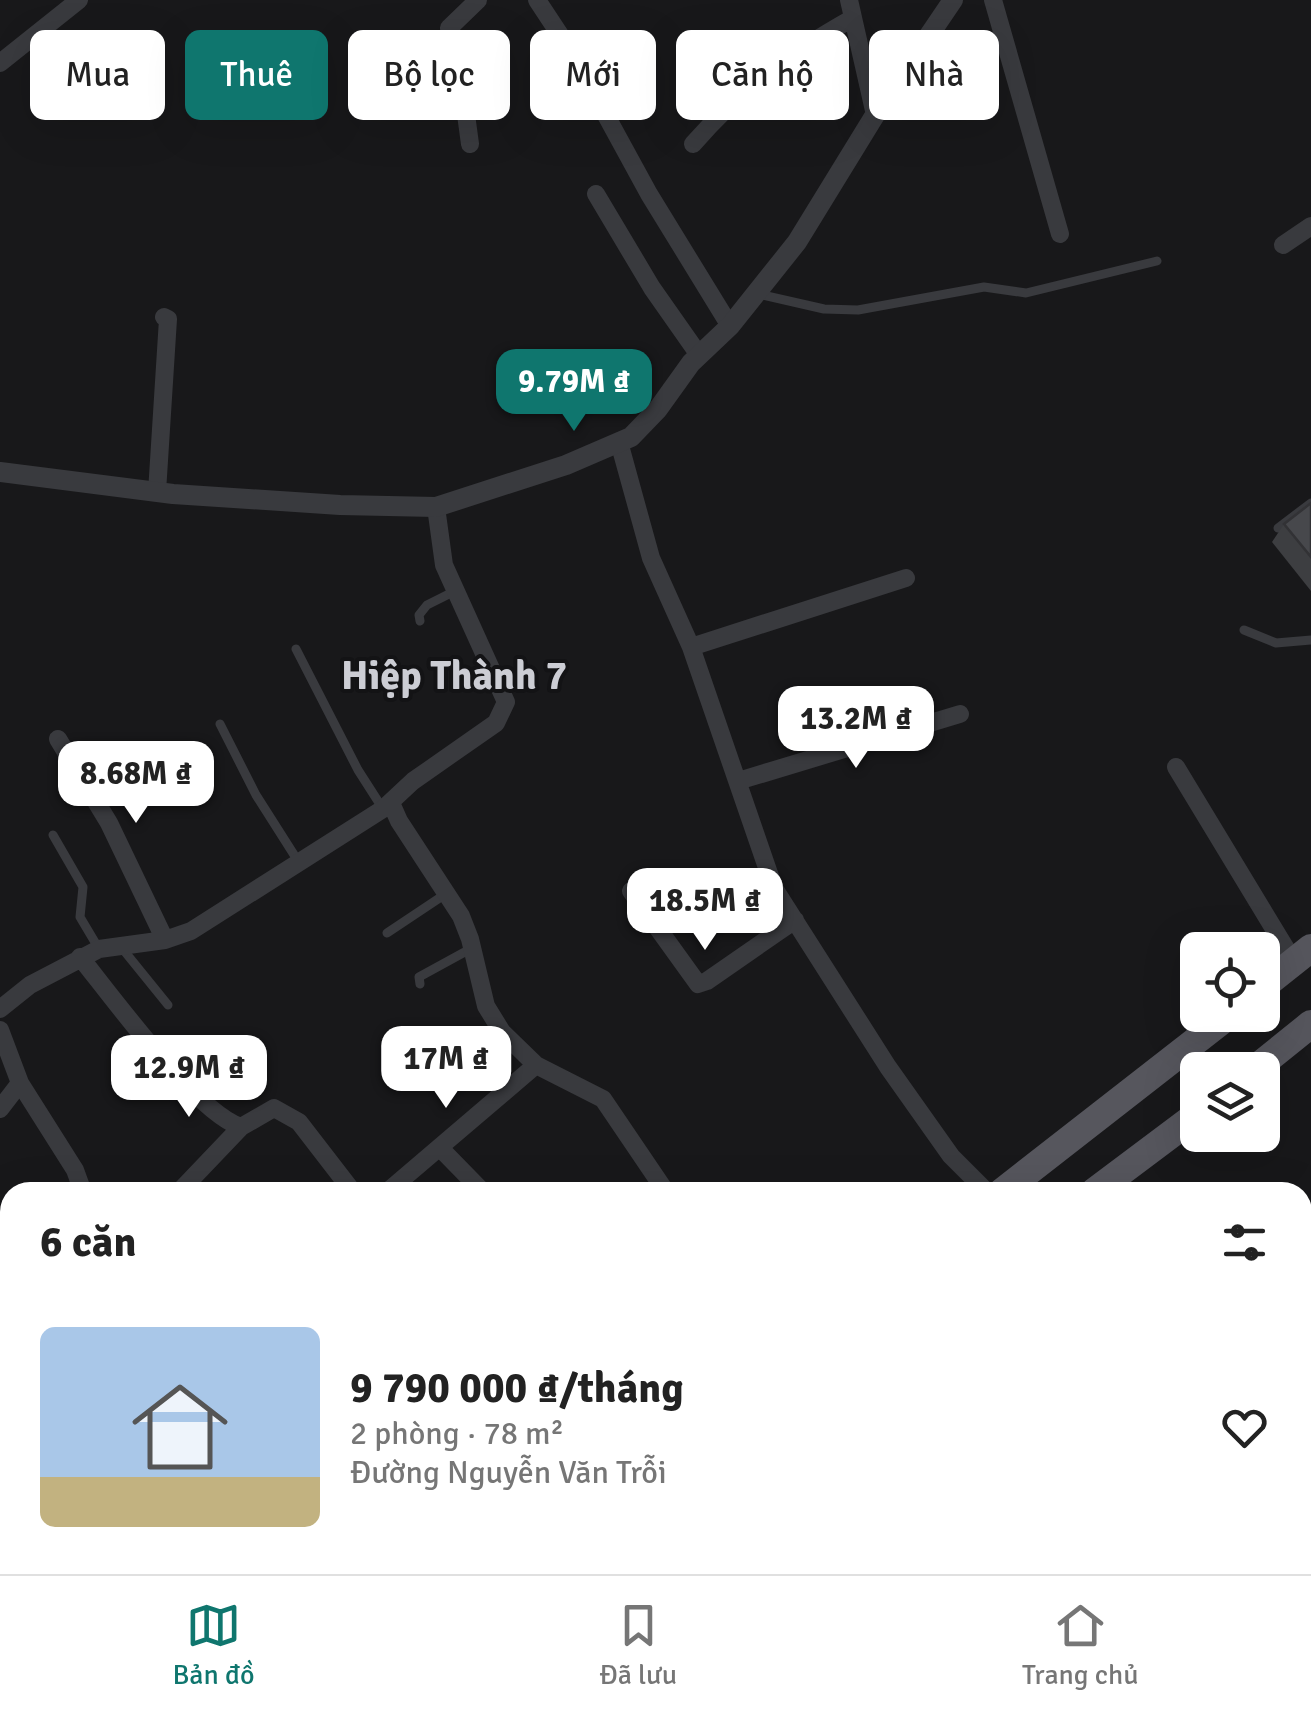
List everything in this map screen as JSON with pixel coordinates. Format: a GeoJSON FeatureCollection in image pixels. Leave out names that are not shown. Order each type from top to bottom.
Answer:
{"type":"FeatureCollection","features":[{"type":"Feature","properties":{"kind":"main road"},"geometry":{"type":"LineString","coordinates":[[1280,973],[1302,955]]}},
{"type":"Feature","properties":{"kind":"main road"},"geometry":{"type":"LineString","coordinates":[[1015,1182],[1206,1032]]}},
{"type":"Feature","properties":{"kind":"main road"},"geometry":{"type":"LineString","coordinates":[[1280,1053],[1308,1035]]}},
{"type":"Feature","properties":{"kind":"main road"},"geometry":{"type":"LineString","coordinates":[[1107,1182],[1180,1128]]}},
{"type":"Feature","properties":{"kind":"street"},"geometry":{"type":"LineString","coordinates":[[0,63],[79,0]]}},
{"type":"Feature","properties":{"kind":"street"},"geometry":{"type":"LineString","coordinates":[[470,144],[460,70],[449,28],[478,0]]}},
{"type":"Feature","properties":{"kind":"street"},"geometry":{"type":"LineString","coordinates":[[537,0],[572,53],[649,194],[730,326]]}},
{"type":"Feature","properties":{"kind":"street"},"geometry":{"type":"LineString","coordinates":[[933,30],[953,0]]}},
{"type":"Feature","properties":{"kind":"street"},"geometry":{"type":"LineString","coordinates":[[993,0],[1060,234]]}},
{"type":"Feature","properties":{"kind":"street"},"geometry":{"type":"LineString","coordinates":[[693,144],[726,107],[851,9],[869,85]]}},
{"type":"Feature","properties":{"kind":"street"},"geometry":{"type":"LineString","coordinates":[[0,472],[157,492],[340,505],[436,507],[566,465],[631,437],[658,409],[699,355],[730,326],[797,242],[873,120]]}},
{"type":"Feature","properties":{"kind":"street"},"geometry":{"type":"LineString","coordinates":[[596,194],[652,288],[699,355]]}},
{"type":"Feature","properties":{"kind":"street"},"geometry":{"type":"LineString","coordinates":[[1283,244],[1311,226]]}},
{"type":"Feature","properties":{"kind":"street"},"geometry":{"type":"LineString","coordinates":[[157,492],[168,318],[164,317]]}},
{"type":"Feature","properties":{"kind":"street"},"geometry":{"type":"LineString","coordinates":[[620,442],[651,558],[692,648],[774,888],[930,1126],[976,1182]]}},
{"type":"Feature","properties":{"kind":"street"},"geometry":{"type":"LineString","coordinates":[[0,1009],[30,985],[99,949],[166,940],[191,931],[387,806],[413,782],[496,723],[506,702],[444,565],[436,507]]}},
{"type":"Feature","properties":{"kind":"street"},"geometry":{"type":"LineString","coordinates":[[692,648],[906,578]]}},
{"type":"Feature","properties":{"kind":"street"},"geometry":{"type":"LineString","coordinates":[[738,781],[960,714]]}},
{"type":"Feature","properties":{"kind":"street"},"geometry":{"type":"LineString","coordinates":[[58,740],[109,824],[166,940]]}},
{"type":"Feature","properties":{"kind":"street"},"geometry":{"type":"LineString","coordinates":[[1176,767],[1302,955]]}},
{"type":"Feature","properties":{"kind":"street"},"geometry":{"type":"LineString","coordinates":[[387,806],[460,916],[486,1006],[502,1032],[536,1065],[603,1099],[659,1182]]}},
{"type":"Feature","properties":{"kind":"street"},"geometry":{"type":"LineString","coordinates":[[630,891],[700,984],[795,920]]}},
{"type":"Feature","properties":{"kind":"street"},"geometry":{"type":"LineString","coordinates":[[80,957],[185,1083],[226,1122],[242,1128]]}},
{"type":"Feature","properties":{"kind":"street"},"geometry":{"type":"LineString","coordinates":[[0,1030],[20,1084],[79,1182]]}},
{"type":"Feature","properties":{"kind":"street"},"geometry":{"type":"LineString","coordinates":[[399,1182],[536,1065]]}},
{"type":"Feature","properties":{"kind":"street"},"geometry":{"type":"LineString","coordinates":[[0,1109],[20,1084]]}},
{"type":"Feature","properties":{"kind":"street"},"geometry":{"type":"LineString","coordinates":[[189,1182],[242,1128],[274,1108],[299,1122],[345,1182]]}},
{"type":"Feature","properties":{"kind":"street"},"geometry":{"type":"LineString","coordinates":[[440,1148],[473,1182]]}},
{"type":"Feature","properties":{"kind":"lane"},"geometry":{"type":"LineString","coordinates":[[756,293],[824,309],[858,310],[984,287],[1026,293],[1158,261]]}},
{"type":"Feature","properties":{"kind":"lane"},"geometry":{"type":"LineString","coordinates":[[1278,528],[1311,503]]}},
{"type":"Feature","properties":{"kind":"lane"},"geometry":{"type":"LineString","coordinates":[[420,620],[419,615],[427,605],[455,591]]}},
{"type":"Feature","properties":{"kind":"lane"},"geometry":{"type":"LineString","coordinates":[[1244,630],[1276,642],[1311,640]]}},
{"type":"Feature","properties":{"kind":"lane"},"geometry":{"type":"LineString","coordinates":[[296,649],[358,770],[387,806]]}},
{"type":"Feature","properties":{"kind":"lane"},"geometry":{"type":"LineString","coordinates":[[220,724],[256,794],[298,861]]}},
{"type":"Feature","properties":{"kind":"lane"},"geometry":{"type":"LineString","coordinates":[[53,835],[83,887],[80,917],[99,949]]}},
{"type":"Feature","properties":{"kind":"lane"},"geometry":{"type":"LineString","coordinates":[[387,933],[447,894]]}},
{"type":"Feature","properties":{"kind":"lane"},"geometry":{"type":"LineString","coordinates":[[120,945],[168,1005]]}},
{"type":"Feature","properties":{"kind":"lane"},"geometry":{"type":"LineString","coordinates":[[420,984],[419,977],[472,948]]}},
{"type":"Feature","properties":{"kind":"building"},"geometry":{"type":"Polygon","coordinates":[[[1311,503],[1311,557],[1284,524],[1311,503]]]}},
{"type":"Feature","properties":{"kind":"district","name":"Hiệp Thành 7"},"geometry":{"type":"Point","coordinates":[454,675]}}]}
